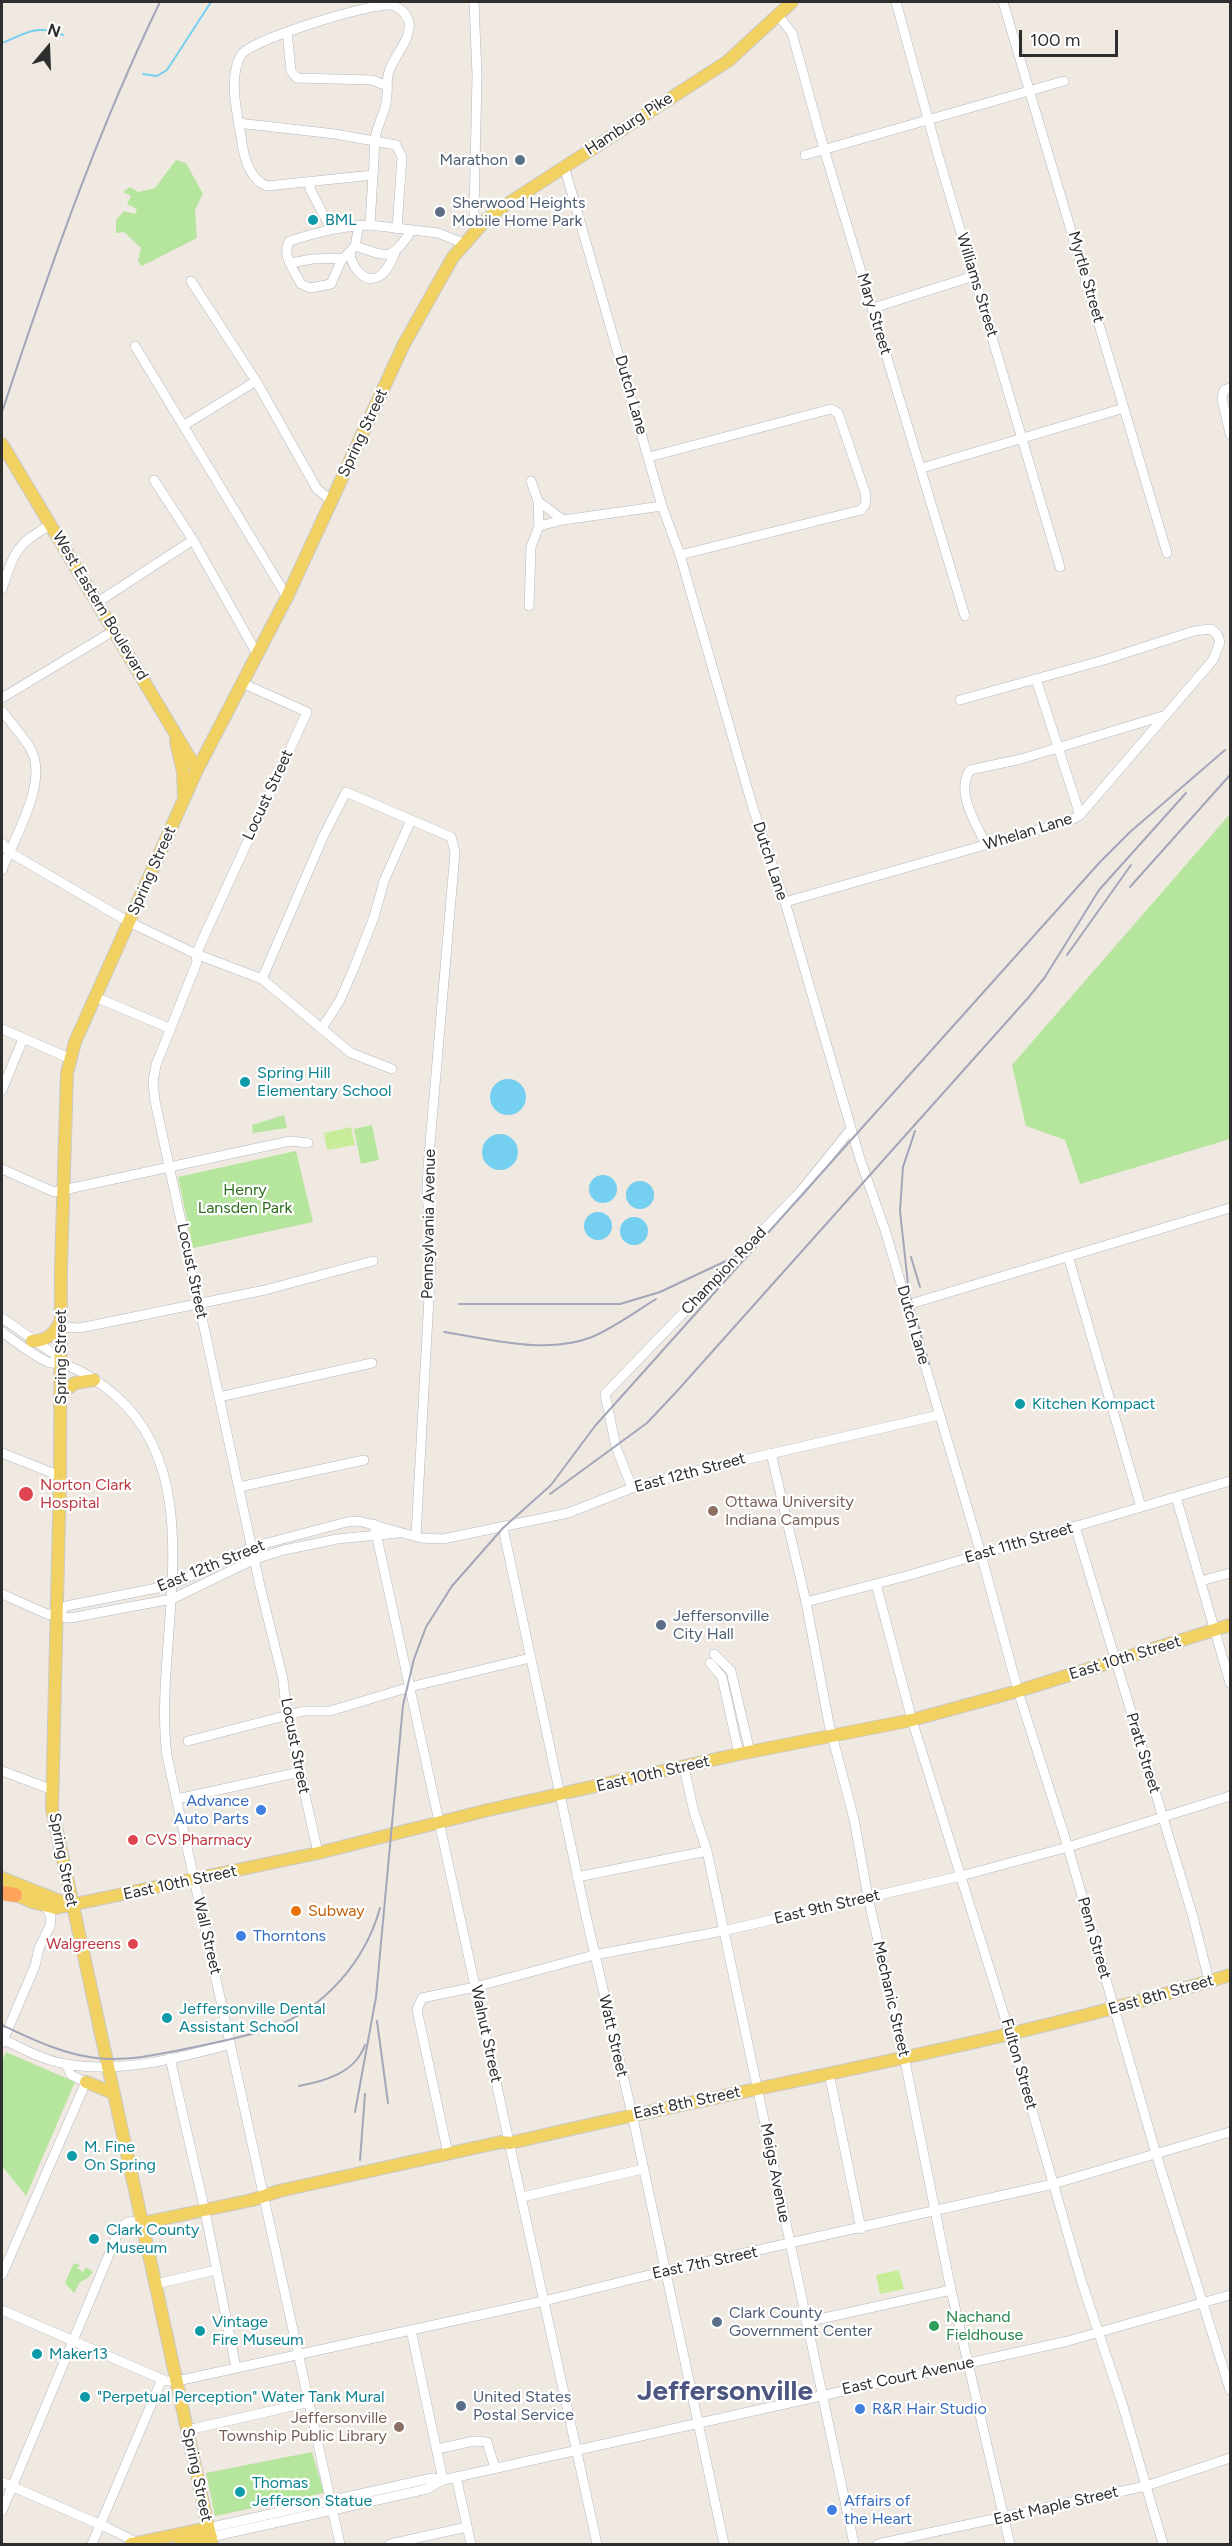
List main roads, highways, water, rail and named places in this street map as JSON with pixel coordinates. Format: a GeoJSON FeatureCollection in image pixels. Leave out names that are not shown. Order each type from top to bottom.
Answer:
{"type":"FeatureCollection","features":[{"type":"Feature","properties":{"kind":"main road","name":"Hamburg Pike"},"geometry":{"type":"LineString","coordinates":[[463,243],[498,210],[728,61],[792,2]]}},
{"type":"Feature","properties":{"kind":"main road","name":"Spring Street"},"geometry":{"type":"LineString","coordinates":[[210,2536],[54,1821],[62,1364],[60,1324],[69,1058],[197,770],[287,597],[404,344],[439,280],[463,243]]}},
{"type":"Feature","properties":{"kind":"main road","name":"West Eastern Boulevard"},"geometry":{"type":"LineString","coordinates":[[2,444],[197,770]]}},
{"type":"Feature","properties":{"kind":"main road"},"geometry":{"type":"LineString","coordinates":[[172,729],[183,772],[183,800]]}},
{"type":"Feature","properties":{"kind":"main road"},"geometry":{"type":"LineString","coordinates":[[32,1341],[40,1341],[51,1336],[60,1324]]}},
{"type":"Feature","properties":{"kind":"main road"},"geometry":{"type":"LineString","coordinates":[[61,1394],[75,1383],[93,1380]]}},
{"type":"Feature","properties":{"kind":"main road","name":"East 10th Street"},"geometry":{"type":"LineString","coordinates":[[6,1892],[46,1907],[56,1908],[318,1853],[440,1822],[745,1753],[912,1720],[1018,1691],[1230,1625]]}},
{"type":"Feature","properties":{"kind":"main road"},"geometry":{"type":"LineString","coordinates":[[2,1878],[71,1905]]}},
{"type":"Feature","properties":{"kind":"main road","name":"East 8th Street"},"geometry":{"type":"LineString","coordinates":[[143,2223],[205,2211],[265,2197],[279,2191],[501,2142],[510,2143],[632,2114],[1010,2034],[1114,2009],[1230,1975]]}},
{"type":"Feature","properties":{"kind":"main road"},"geometry":{"type":"LineString","coordinates":[[86,2082],[113,2092]]}},
{"type":"Feature","properties":{"kind":"main road"},"geometry":{"type":"LineString","coordinates":[[134,2544],[210,2536]]}},
{"type":"Feature","properties":{"kind":"main road"},"geometry":{"type":"LineString","coordinates":[[180,2544],[210,2536]]}},
{"type":"Feature","properties":{"kind":"water"},"geometry":{"type":"Polygon","coordinates":[[[508,1079],[521,1084],[526,1097],[521,1110],[508,1115],[495,1110],[490,1097],[495,1084],[508,1079]]]}},
{"type":"Feature","properties":{"kind":"water"},"geometry":{"type":"Polygon","coordinates":[[[500,1134],[513,1139],[518,1152],[513,1165],[500,1170],[487,1165],[482,1152],[487,1139],[500,1134]]]}},
{"type":"Feature","properties":{"kind":"water"},"geometry":{"type":"Polygon","coordinates":[[[603,1175],[613,1179],[617,1189],[613,1199],[603,1203],[593,1199],[589,1189],[593,1179],[603,1175]]]}},
{"type":"Feature","properties":{"kind":"water"},"geometry":{"type":"Polygon","coordinates":[[[640,1181],[650,1185],[654,1195],[650,1205],[640,1209],[630,1205],[626,1195],[630,1185],[640,1181]]]}},
{"type":"Feature","properties":{"kind":"water"},"geometry":{"type":"Polygon","coordinates":[[[598,1212],[608,1216],[612,1226],[608,1236],[598,1240],[588,1236],[584,1226],[588,1216],[598,1212]]]}},
{"type":"Feature","properties":{"kind":"water"},"geometry":{"type":"Polygon","coordinates":[[[634,1217],[644,1221],[648,1231],[644,1241],[634,1245],[624,1241],[620,1231],[624,1221],[634,1217]]]}},
{"type":"Feature","properties":{"kind":"waterway"},"geometry":{"type":"LineString","coordinates":[[143,74],[157,76],[167,70],[211,2]]}},
{"type":"Feature","properties":{"kind":"waterway"},"geometry":{"type":"LineString","coordinates":[[2,43],[38,30],[63,35]]}},
{"type":"Feature","properties":{"kind":"railway"},"geometry":{"type":"LineString","coordinates":[[2,412],[74,204],[115,102],[160,2]]}},
{"type":"Feature","properties":{"kind":"railway"},"geometry":{"type":"LineString","coordinates":[[355,2112],[376,1997],[403,1705],[414,1659],[426,1627],[452,1586],[503,1528],[551,1485],[595,1426],[1100,862],[1130,832],[1225,750]]}},
{"type":"Feature","properties":{"kind":"railway"},"geometry":{"type":"LineString","coordinates":[[1130,887],[1230,775]]}},
{"type":"Feature","properties":{"kind":"railway"},"geometry":{"type":"LineString","coordinates":[[550,1494],[647,1423],[678,1390],[1028,998],[1045,977],[1099,890],[1186,793]]}},
{"type":"Feature","properties":{"kind":"railway"},"geometry":{"type":"LineString","coordinates":[[1067,955],[1131,865]]}},
{"type":"Feature","properties":{"kind":"railway"},"geometry":{"type":"LineString","coordinates":[[915,1131],[903,1167],[900,1211],[909,1293],[929,1364]]}},
{"type":"Feature","properties":{"kind":"railway"},"geometry":{"type":"LineString","coordinates":[[459,1304],[620,1304],[660,1292],[745,1252]]}},
{"type":"Feature","properties":{"kind":"railway"},"geometry":{"type":"LineString","coordinates":[[911,1257],[920,1287]]}},
{"type":"Feature","properties":{"kind":"railway"},"geometry":{"type":"LineString","coordinates":[[444,1332],[518,1344],[556,1345],[592,1337],[609,1329],[656,1299]]}},
{"type":"Feature","properties":{"kind":"railway"},"geometry":{"type":"LineString","coordinates":[[2,2025],[59,2049],[83,2056],[109,2059],[161,2054],[262,2031],[290,2020],[308,2009],[340,1981],[364,1947],[380,1908]]}},
{"type":"Feature","properties":{"kind":"railway"},"geometry":{"type":"LineString","coordinates":[[377,2021],[388,2103]]}},
{"type":"Feature","properties":{"kind":"railway"},"geometry":{"type":"LineString","coordinates":[[299,2086],[329,2078],[347,2069],[354,2063],[365,2045]]}},
{"type":"Feature","properties":{"kind":"railway"},"geometry":{"type":"LineString","coordinates":[[360,2160],[365,2094]]}},
{"type":"Feature","properties":{"kind":"place","name":"Marathon"},"geometry":{"type":"Point","coordinates":[520,160]}},
{"type":"Feature","properties":{"kind":"place","name":"Sherwood Heights Mobile Home Park"},"geometry":{"type":"Point","coordinates":[440,212]}},
{"type":"Feature","properties":{"kind":"place","name":"BML"},"geometry":{"type":"Point","coordinates":[313,220]}},
{"type":"Feature","properties":{"kind":"place","name":"Spring Hill Elementary School"},"geometry":{"type":"Point","coordinates":[245,1082]}},
{"type":"Feature","properties":{"kind":"place","name":"Kitchen Kompact"},"geometry":{"type":"Point","coordinates":[1020,1404]}},
{"type":"Feature","properties":{"kind":"place","name":"Norton Clark Hospital"},"geometry":{"type":"Point","coordinates":[26,1494]}},
{"type":"Feature","properties":{"kind":"place","name":"Ottawa University Indiana Campus"},"geometry":{"type":"Point","coordinates":[713,1511]}},
{"type":"Feature","properties":{"kind":"place","name":"Jeffersonville City Hall"},"geometry":{"type":"Point","coordinates":[661,1625]}},
{"type":"Feature","properties":{"kind":"place","name":"Advance Auto Parts"},"geometry":{"type":"Point","coordinates":[261,1810]}},
{"type":"Feature","properties":{"kind":"place","name":"CVS Pharmacy"},"geometry":{"type":"Point","coordinates":[133,1840]}},
{"type":"Feature","properties":{"kind":"place","name":"Subway"},"geometry":{"type":"Point","coordinates":[296,1911]}},
{"type":"Feature","properties":{"kind":"place","name":"Thorntons"},"geometry":{"type":"Point","coordinates":[241,1936]}},
{"type":"Feature","properties":{"kind":"place","name":"Walgreens"},"geometry":{"type":"Point","coordinates":[133,1944]}},
{"type":"Feature","properties":{"kind":"place","name":"Jeffersonville Dental Assistant School"},"geometry":{"type":"Point","coordinates":[167,2018]}},
{"type":"Feature","properties":{"kind":"place","name":"M. Fine On Spring"},"geometry":{"type":"Point","coordinates":[72,2156]}},
{"type":"Feature","properties":{"kind":"place","name":"Clark County Museum"},"geometry":{"type":"Point","coordinates":[94,2239]}},
{"type":"Feature","properties":{"kind":"place","name":"Clark County Government Center"},"geometry":{"type":"Point","coordinates":[717,2322]}},
{"type":"Feature","properties":{"kind":"place","name":"Nachand Fieldhouse"},"geometry":{"type":"Point","coordinates":[934,2326]}},
{"type":"Feature","properties":{"kind":"place","name":"Vintage Fire Museum"},"geometry":{"type":"Point","coordinates":[200,2331]}},
{"type":"Feature","properties":{"kind":"place","name":"Maker13"},"geometry":{"type":"Point","coordinates":[37,2354]}},
{"type":"Feature","properties":{"kind":"place","name":"\"Perpetual Perception\" Water Tank Mural"},"geometry":{"type":"Point","coordinates":[85,2397]}},
{"type":"Feature","properties":{"kind":"place","name":"United States Postal Service"},"geometry":{"type":"Point","coordinates":[461,2406]}},
{"type":"Feature","properties":{"kind":"place","name":"R&R Hair Studio"},"geometry":{"type":"Point","coordinates":[860,2409]}},
{"type":"Feature","properties":{"kind":"place","name":"Jeffersonville Township Public Library"},"geometry":{"type":"Point","coordinates":[399,2427]}},
{"type":"Feature","properties":{"kind":"place","name":"Thomas Jefferson Statue"},"geometry":{"type":"Point","coordinates":[240,2492]}},
{"type":"Feature","properties":{"kind":"place","name":"Affairs of the Heart"},"geometry":{"type":"Point","coordinates":[832,2510]}},
{"type":"Feature","properties":{"kind":"district","name":"Jeffersonville"},"geometry":{"type":"Point","coordinates":[725,2392]}},
{"type":"Feature","properties":{"kind":"park label","name":"Henry Lansden Park"},"geometry":{"type":"Point","coordinates":[245,1199]}}]}
